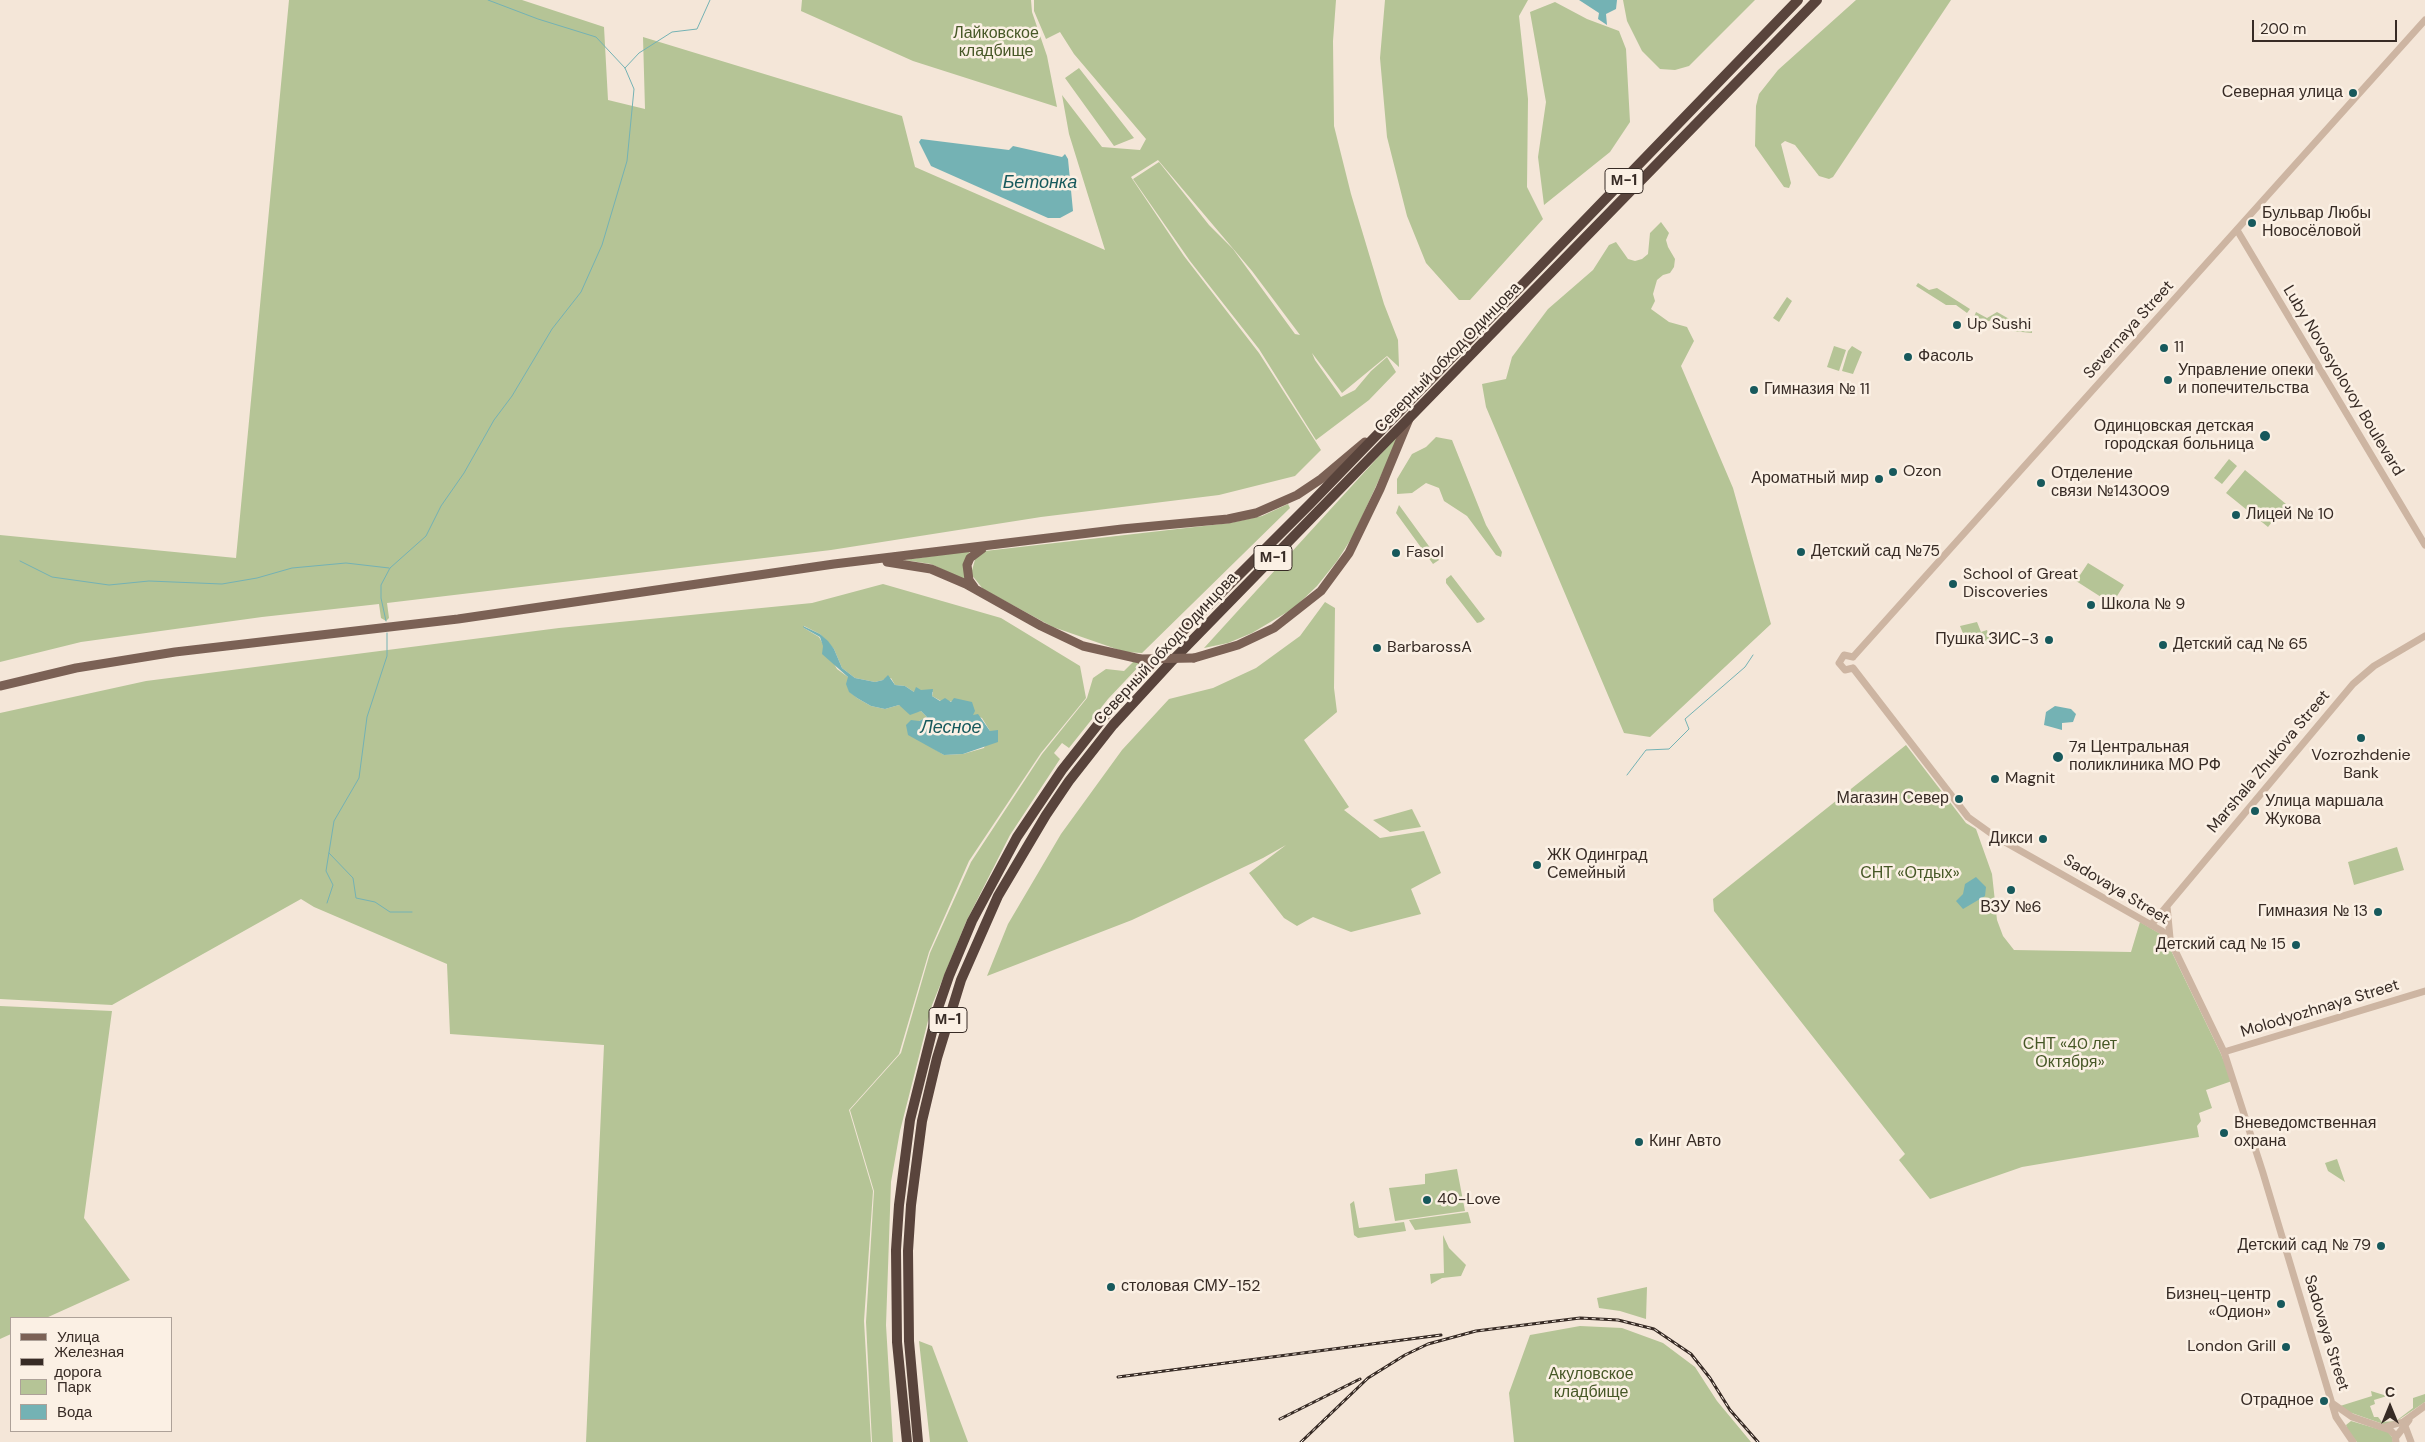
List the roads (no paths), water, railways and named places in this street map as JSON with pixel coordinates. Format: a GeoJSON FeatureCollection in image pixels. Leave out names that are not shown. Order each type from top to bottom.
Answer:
{"type":"FeatureCollection","features":[{"type":"Feature","properties":{"kind":"highway","name":"Северный обход Одинцова"},"geometry":{"type":"LineString","coordinates":[[907,1442],[901,1393],[896,1314],[896,1250],[899,1205],[910,1120],[938,1008],[972,921],[1016,837],[1103,718],[1161,653],[1310,504],[1384,425],[1798,0]]}},
{"type":"Feature","properties":{"kind":"highway","name":"Северный обход Одинцова"},"geometry":{"type":"LineString","coordinates":[[918,1442],[909,1341],[908,1251],[912,1197],[922,1121],[937,1058],[961,980],[998,896],[1069,781],[1113,725],[1171,662],[1817,0]]}},
{"type":"Feature","properties":{"kind":"main road","name":"М-1"},"geometry":{"type":"LineString","coordinates":[[834,564],[875,562],[913,565],[949,576],[1041,626],[1083,646],[1140,659],[1194,658],[1238,645],[1274,628],[1321,591],[1349,553],[1380,489],[1410,418]]}},
{"type":"Feature","properties":{"kind":"main road","name":"М-1"},"geometry":{"type":"LineString","coordinates":[[0,686],[76,668],[175,652],[458,619],[834,564],[1122,529],[1228,519],[1277,506],[1305,490],[1384,425]]}},
{"type":"Feature","properties":{"kind":"main road"},"geometry":{"type":"LineString","coordinates":[[980,592],[969,580],[967,565],[976,552],[992,546]]}},
{"type":"Feature","properties":{"kind":"main road"},"geometry":{"type":"LineString","coordinates":[[914,1391],[923,1442]]}},
{"type":"Feature","properties":{"kind":"main road"},"geometry":{"type":"LineString","coordinates":[[901,1393],[902,1442]]}},
{"type":"Feature","properties":{"kind":"street","name":"Severnaya Street"},"geometry":{"type":"LineString","coordinates":[[1853,657],[2425,20]]}},
{"type":"Feature","properties":{"kind":"street","name":"Luby Novosyolovoy Boulevard"},"geometry":{"type":"LineString","coordinates":[[2237,230],[2425,545]]}},
{"type":"Feature","properties":{"kind":"street","name":"Marshala Zhukova Street"},"geometry":{"type":"LineString","coordinates":[[2150,925],[2353,684],[2374,666],[2425,636]]}},
{"type":"Feature","properties":{"kind":"street"},"geometry":{"type":"LineString","coordinates":[[1844,655],[1853,657],[1855,662],[1853,668],[1845,670],[1840,663],[1844,655]]}},
{"type":"Feature","properties":{"kind":"street","name":"Sadovaya Street"},"geometry":{"type":"LineString","coordinates":[[1853,668],[1968,817],[1996,837],[2166,934],[2224,1052],[2263,1173],[2340,1427]]}},
{"type":"Feature","properties":{"kind":"street"},"geometry":{"type":"LineString","coordinates":[[2167,906],[2166,919],[2170,941]]}},
{"type":"Feature","properties":{"kind":"street","name":"Molodyozhnaya Street"},"geometry":{"type":"LineString","coordinates":[[2224,1052],[2425,991]]}},
{"type":"Feature","properties":{"kind":"street"},"geometry":{"type":"LineString","coordinates":[[2332,1403],[2352,1417],[2385,1427],[2393,1432],[2397,1440]]}},
{"type":"Feature","properties":{"kind":"street"},"geometry":{"type":"LineString","coordinates":[[2385,1427],[2398,1424],[2425,1406]]}},
{"type":"Feature","properties":{"kind":"street"},"geometry":{"type":"LineString","coordinates":[[2352,1417],[2344,1420],[2340,1427],[2353,1442]]}},
{"type":"Feature","properties":{"kind":"street"},"geometry":{"type":"LineString","coordinates":[[2397,1440],[2411,1417]]}},
{"type":"Feature","properties":{"kind":"street"},"geometry":{"type":"LineString","coordinates":[[2405,1426],[2411,1442]]}},
{"type":"Feature","properties":{"kind":"water"},"geometry":{"type":"Polygon","coordinates":[[[1579,0],[1617,0],[1616,9],[1606,14],[1607,25],[1598,19],[1599,13],[1579,0]]]}},
{"type":"Feature","properties":{"kind":"water","name":"Бетонка"},"geometry":{"type":"Polygon","coordinates":[[[921,139],[1009,150],[1013,146],[1062,157],[1065,154],[1068,159],[1073,211],[1060,218],[1048,218],[931,166],[919,142],[921,139]]]}},
{"type":"Feature","properties":{"kind":"water","name":"Лесное"},"geometry":{"type":"Polygon","coordinates":[[[803,626],[820,634],[828,641],[834,649],[842,668],[855,678],[875,682],[883,680],[888,675],[895,685],[905,686],[914,692],[916,687],[921,690],[933,689],[932,696],[940,701],[945,698],[951,702],[954,698],[972,702],[975,711],[973,715],[978,714],[990,731],[998,730],[998,742],[963,754],[944,755],[908,735],[906,725],[911,720],[919,721],[927,717],[921,711],[910,715],[899,705],[885,709],[871,706],[857,698],[849,692],[846,684],[848,677],[822,654],[823,646],[820,637],[803,626]]]}},
{"type":"Feature","properties":{"kind":"water"},"geometry":{"type":"Polygon","coordinates":[[[2055,706],[2071,709],[2076,714],[2073,722],[2062,723],[2062,730],[2044,725],[2046,712],[2055,706]]]}},
{"type":"Feature","properties":{"kind":"water"},"geometry":{"type":"Polygon","coordinates":[[[1976,877],[1986,887],[1985,896],[1963,909],[1956,901],[1963,894],[1965,884],[1976,877]]]}},
{"type":"Feature","properties":{"kind":"waterway"},"geometry":{"type":"LineString","coordinates":[[386,621],[381,598],[381,585],[390,568],[426,536],[441,506],[464,473],[494,420],[512,396],[552,329],[581,292],[602,245],[627,161],[634,89],[625,68],[596,37],[538,19],[488,0]]}},
{"type":"Feature","properties":{"kind":"waterway"},"geometry":{"type":"LineString","coordinates":[[625,68],[639,53],[672,32],[697,29],[710,0]]}},
{"type":"Feature","properties":{"kind":"waterway"},"geometry":{"type":"LineString","coordinates":[[20,561],[52,577],[109,585],[149,581],[222,584],[257,578],[292,568],[346,563],[389,568]]}},
{"type":"Feature","properties":{"kind":"waterway"},"geometry":{"type":"LineString","coordinates":[[327,903],[333,885],[326,871],[334,821],[359,778],[367,717],[387,656],[387,633]]}},
{"type":"Feature","properties":{"kind":"waterway"},"geometry":{"type":"LineString","coordinates":[[1627,775],[1646,750],[1669,749],[1689,729],[1685,719],[1745,667],[1753,655]]}},
{"type":"Feature","properties":{"kind":"waterway"},"geometry":{"type":"LineString","coordinates":[[329,853],[353,878],[356,898],[375,902],[390,912],[412,912]]}},
{"type":"Feature","properties":{"kind":"railway"},"geometry":{"type":"LineString","coordinates":[[1301,1442],[1368,1378],[1405,1355],[1428,1344],[1476,1331],[1580,1318],[1618,1320],[1654,1329],[1691,1354],[1710,1378],[1730,1410],[1758,1442]]}},
{"type":"Feature","properties":{"kind":"railway"},"geometry":{"type":"LineString","coordinates":[[1118,1377],[1441,1335]]}},
{"type":"Feature","properties":{"kind":"railway"},"geometry":{"type":"LineString","coordinates":[[1280,1419],[1360,1379]]}},
{"type":"Feature","properties":{"kind":"place","name":"Северная улица"},"geometry":{"type":"Point","coordinates":[2353,93]}},
{"type":"Feature","properties":{"kind":"place","name":"Бульвар Любы Новосёловой"},"geometry":{"type":"Point","coordinates":[2252,223]}},
{"type":"Feature","properties":{"kind":"place","name":"Up Sushi"},"geometry":{"type":"Point","coordinates":[1957,325]}},
{"type":"Feature","properties":{"kind":"place","name":"11"},"geometry":{"type":"Point","coordinates":[2164,348]}},
{"type":"Feature","properties":{"kind":"place","name":"Фасоль"},"geometry":{"type":"Point","coordinates":[1908,357]}},
{"type":"Feature","properties":{"kind":"place","name":"Управление опеки и попечительства"},"geometry":{"type":"Point","coordinates":[2168,380]}},
{"type":"Feature","properties":{"kind":"place","name":"Гимназия № 11"},"geometry":{"type":"Point","coordinates":[1754,390]}},
{"type":"Feature","properties":{"kind":"place","name":"Одинцовская детская городская больница"},"geometry":{"type":"Point","coordinates":[2265,436]}},
{"type":"Feature","properties":{"kind":"place","name":"Ozon"},"geometry":{"type":"Point","coordinates":[1893,472]}},
{"type":"Feature","properties":{"kind":"place","name":"Ароматный мир"},"geometry":{"type":"Point","coordinates":[1879,479]}},
{"type":"Feature","properties":{"kind":"place","name":"Отделение связи №143009"},"geometry":{"type":"Point","coordinates":[2041,483]}},
{"type":"Feature","properties":{"kind":"place","name":"Лицей № 10"},"geometry":{"type":"Point","coordinates":[2236,515]}},
{"type":"Feature","properties":{"kind":"place","name":"Детский сад №75"},"geometry":{"type":"Point","coordinates":[1801,552]}},
{"type":"Feature","properties":{"kind":"place","name":"Fasol"},"geometry":{"type":"Point","coordinates":[1396,553]}},
{"type":"Feature","properties":{"kind":"place","name":"School of Great Discoveries"},"geometry":{"type":"Point","coordinates":[1953,584]}},
{"type":"Feature","properties":{"kind":"place","name":"Школа № 9"},"geometry":{"type":"Point","coordinates":[2091,605]}},
{"type":"Feature","properties":{"kind":"place","name":"Пушка ЗИС-3"},"geometry":{"type":"Point","coordinates":[2049,640]}},
{"type":"Feature","properties":{"kind":"place","name":"Детский сад № 65"},"geometry":{"type":"Point","coordinates":[2163,645]}},
{"type":"Feature","properties":{"kind":"place","name":"BarbarossA"},"geometry":{"type":"Point","coordinates":[1377,648]}},
{"type":"Feature","properties":{"kind":"place","name":"Vozrozhdenie Bank"},"geometry":{"type":"Point","coordinates":[2361,738]}},
{"type":"Feature","properties":{"kind":"place","name":"7я Центральная поликлиника МО РФ"},"geometry":{"type":"Point","coordinates":[2058,757]}},
{"type":"Feature","properties":{"kind":"place","name":"Magnit"},"geometry":{"type":"Point","coordinates":[1995,779]}},
{"type":"Feature","properties":{"kind":"place","name":"Магазин Север"},"geometry":{"type":"Point","coordinates":[1959,799]}},
{"type":"Feature","properties":{"kind":"place","name":"Улица маршала Жукова"},"geometry":{"type":"Point","coordinates":[2255,811]}},
{"type":"Feature","properties":{"kind":"place","name":"Дикси"},"geometry":{"type":"Point","coordinates":[2043,839]}},
{"type":"Feature","properties":{"kind":"place","name":"ЖК Одинград Семейный"},"geometry":{"type":"Point","coordinates":[1537,865]}},
{"type":"Feature","properties":{"kind":"place","name":"ВЗУ №6"},"geometry":{"type":"Point","coordinates":[2011,890]}},
{"type":"Feature","properties":{"kind":"place","name":"Гимназия № 13"},"geometry":{"type":"Point","coordinates":[2378,912]}},
{"type":"Feature","properties":{"kind":"place","name":"Детский сад № 15"},"geometry":{"type":"Point","coordinates":[2296,945]}},
{"type":"Feature","properties":{"kind":"place","name":"Вневедомственная охрана"},"geometry":{"type":"Point","coordinates":[2224,1133]}},
{"type":"Feature","properties":{"kind":"place","name":"Кинг Авто"},"geometry":{"type":"Point","coordinates":[1639,1142]}},
{"type":"Feature","properties":{"kind":"place","name":"40-Love"},"geometry":{"type":"Point","coordinates":[1427,1200]}},
{"type":"Feature","properties":{"kind":"place","name":"Детский сад № 79"},"geometry":{"type":"Point","coordinates":[2381,1246]}},
{"type":"Feature","properties":{"kind":"place","name":"столовая СМУ-152"},"geometry":{"type":"Point","coordinates":[1111,1287]}},
{"type":"Feature","properties":{"kind":"place","name":"Бизнец-центр «Одион»"},"geometry":{"type":"Point","coordinates":[2281,1304]}},
{"type":"Feature","properties":{"kind":"place","name":"London Grill"},"geometry":{"type":"Point","coordinates":[2286,1347]}},
{"type":"Feature","properties":{"kind":"place","name":"Отрадное"},"geometry":{"type":"Point","coordinates":[2324,1401]}},
{"type":"Feature","properties":{"kind":"park label","name":"Лайковское кладбище"},"geometry":{"type":"Point","coordinates":[996,43]}},
{"type":"Feature","properties":{"kind":"park label","name":"СНТ «Отдых»"},"geometry":{"type":"Point","coordinates":[1910,874]}},
{"type":"Feature","properties":{"kind":"park label","name":"СНТ «40 лет Октября»"},"geometry":{"type":"Point","coordinates":[2070,1054]}},
{"type":"Feature","properties":{"kind":"park label","name":"Акуловское кладбище"},"geometry":{"type":"Point","coordinates":[1591,1384]}}]}
